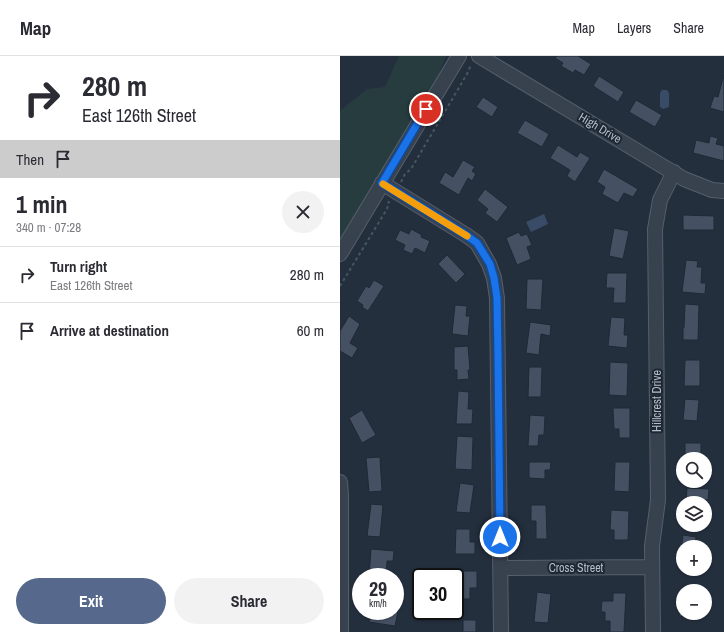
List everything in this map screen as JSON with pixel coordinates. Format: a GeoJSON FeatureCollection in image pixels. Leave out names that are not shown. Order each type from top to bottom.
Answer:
{"type":"FeatureCollection","features":[{"type":"Feature","properties":{"kind":"street"},"geometry":{"type":"LineString","coordinates":[[340,254],[459,56]]}},
{"type":"Feature","properties":{"kind":"street","name":"High Drive"},"geometry":{"type":"LineString","coordinates":[[475,60],[697,185],[712,190],[724,191]]}},
{"type":"Feature","properties":{"kind":"street","name":"Hillcrest Drive"},"geometry":{"type":"LineString","coordinates":[[653,632],[653,533],[658,500],[655,229],[660,200],[674,172]]}},
{"type":"Feature","properties":{"kind":"street"},"geometry":{"type":"LineString","coordinates":[[382,183],[477,243],[490,264],[494,278],[497,298],[501,632]]}},
{"type":"Feature","properties":{"kind":"street"},"geometry":{"type":"LineString","coordinates":[[340,482],[340,632]]}},
{"type":"Feature","properties":{"kind":"street","name":"Cross Street"},"geometry":{"type":"LineString","coordinates":[[500,568],[652,567]]}},
{"type":"Feature","properties":{"kind":"path"},"geometry":{"type":"LineString","coordinates":[[340,286],[387,209],[389,202],[405,174],[411,169],[475,60]]}},
{"type":"Feature","properties":{"kind":"green space"},"geometry":{"type":"Polygon","coordinates":[[[399,56],[446,56],[432,91],[340,239],[340,111],[367,89],[385,87],[399,56]]]}},
{"type":"Feature","properties":{"kind":"water"},"geometry":{"type":"Polygon","coordinates":[[[662,90],[667,90],[669,93],[669,107],[663,109],[660,107],[660,93],[662,90]]]}},
{"type":"Feature","properties":{"kind":"water"},"geometry":{"type":"Polygon","coordinates":[[[544,214],[548,224],[531,232],[526,222],[544,214]]]}},
{"type":"Feature","properties":{"kind":"building"},"geometry":{"type":"Polygon","coordinates":[[[557,56],[578,56],[591,64],[584,75],[575,70],[573,73],[561,66],[563,63],[555,58],[557,56]]]}},
{"type":"Feature","properties":{"kind":"building"},"geometry":{"type":"Polygon","coordinates":[[[599,76],[624,92],[618,102],[593,86],[599,76]]]}},
{"type":"Feature","properties":{"kind":"building"},"geometry":{"type":"Polygon","coordinates":[[[723,78],[724,112],[710,108],[714,96],[718,97],[723,78]]]}},
{"type":"Feature","properties":{"kind":"building"},"geometry":{"type":"Polygon","coordinates":[[[483,97],[498,107],[492,117],[476,107],[483,97]]]}},
{"type":"Feature","properties":{"kind":"building"},"geometry":{"type":"Polygon","coordinates":[[[636,100],[662,115],[655,127],[629,112],[636,100]]]}},
{"type":"Feature","properties":{"kind":"building"},"geometry":{"type":"Polygon","coordinates":[[[525,120],[549,134],[542,147],[517,133],[525,120]]]}},
{"type":"Feature","properties":{"kind":"building"},"geometry":{"type":"Polygon","coordinates":[[[710,136],[718,138],[716,144],[724,146],[724,161],[693,153],[696,140],[709,143],[710,136]]]}},
{"type":"Feature","properties":{"kind":"building"},"geometry":{"type":"Polygon","coordinates":[[[558,145],[577,157],[580,152],[590,158],[575,182],[567,176],[570,170],[550,158],[558,145]]]}},
{"type":"Feature","properties":{"kind":"building"},"geometry":{"type":"Polygon","coordinates":[[[463,160],[475,167],[472,171],[476,174],[472,181],[468,178],[459,195],[439,183],[445,172],[453,177],[463,160]]]}},
{"type":"Feature","properties":{"kind":"building"},"geometry":{"type":"Polygon","coordinates":[[[604,169],[638,189],[633,197],[624,193],[618,203],[602,194],[605,187],[597,182],[604,169]]]}},
{"type":"Feature","properties":{"kind":"building"},"geometry":{"type":"Polygon","coordinates":[[[485,189],[508,207],[497,222],[485,213],[488,209],[477,200],[485,189]]]}},
{"type":"Feature","properties":{"kind":"building"},"geometry":{"type":"Polygon","coordinates":[[[683,215],[714,216],[714,230],[683,230],[683,215]]]}},
{"type":"Feature","properties":{"kind":"building"},"geometry":{"type":"Polygon","coordinates":[[[614,228],[629,231],[623,259],[609,256],[614,228]]]}},
{"type":"Feature","properties":{"kind":"building"},"geometry":{"type":"Polygon","coordinates":[[[411,229],[422,235],[421,237],[430,241],[425,253],[415,248],[412,254],[403,250],[405,245],[395,240],[400,230],[409,234],[411,229]]]}},
{"type":"Feature","properties":{"kind":"building"},"geometry":{"type":"Polygon","coordinates":[[[519,232],[521,236],[527,234],[532,245],[527,247],[531,259],[517,265],[506,238],[519,232]]]}},
{"type":"Feature","properties":{"kind":"building"},"geometry":{"type":"Polygon","coordinates":[[[447,255],[465,274],[456,283],[438,264],[447,255]]]}},
{"type":"Feature","properties":{"kind":"building"},"geometry":{"type":"Polygon","coordinates":[[[686,260],[698,261],[697,267],[702,267],[701,283],[706,283],[705,294],[682,292],[686,260]]]}},
{"type":"Feature","properties":{"kind":"building"},"geometry":{"type":"Polygon","coordinates":[[[607,273],[627,273],[626,303],[613,303],[614,288],[606,288],[607,273]]]}},
{"type":"Feature","properties":{"kind":"building"},"geometry":{"type":"Polygon","coordinates":[[[527,279],[543,279],[541,310],[526,309],[527,279]]]}},
{"type":"Feature","properties":{"kind":"building"},"geometry":{"type":"Polygon","coordinates":[[[374,280],[384,286],[368,311],[357,301],[366,286],[369,288],[374,280]]]}},
{"type":"Feature","properties":{"kind":"building"},"geometry":{"type":"Polygon","coordinates":[[[685,304],[699,305],[698,340],[683,340],[685,304]]]}},
{"type":"Feature","properties":{"kind":"building"},"geometry":{"type":"Polygon","coordinates":[[[455,305],[467,306],[466,316],[470,316],[468,336],[452,334],[455,305]]]}},
{"type":"Feature","properties":{"kind":"building"},"geometry":{"type":"Polygon","coordinates":[[[349,316],[360,324],[350,343],[358,348],[352,358],[340,351],[340,331],[349,316]]]}},
{"type":"Feature","properties":{"kind":"building"},"geometry":{"type":"Polygon","coordinates":[[[611,317],[625,318],[624,335],[628,335],[627,348],[608,346],[611,317]]]}},
{"type":"Feature","properties":{"kind":"building"},"geometry":{"type":"Polygon","coordinates":[[[530,322],[551,325],[550,336],[541,334],[539,355],[526,353],[530,322]]]}},
{"type":"Feature","properties":{"kind":"building"},"geometry":{"type":"Polygon","coordinates":[[[468,346],[470,370],[468,370],[469,379],[457,380],[457,370],[454,370],[454,347],[468,346]]]}},
{"type":"Feature","properties":{"kind":"building"},"geometry":{"type":"Polygon","coordinates":[[[685,360],[700,360],[700,386],[684,386],[685,360]]]}},
{"type":"Feature","properties":{"kind":"building"},"geometry":{"type":"Polygon","coordinates":[[[610,362],[628,363],[627,396],[609,395],[610,362]]]}},
{"type":"Feature","properties":{"kind":"building"},"geometry":{"type":"Polygon","coordinates":[[[529,367],[542,367],[541,397],[528,397],[529,367]]]}},
{"type":"Feature","properties":{"kind":"building"},"geometry":{"type":"Polygon","coordinates":[[[458,391],[469,392],[468,409],[473,409],[472,424],[456,424],[458,391]]]}},
{"type":"Feature","properties":{"kind":"building"},"geometry":{"type":"Polygon","coordinates":[[[685,399],[699,400],[697,421],[683,420],[685,399]]]}},
{"type":"Feature","properties":{"kind":"building"},"geometry":{"type":"Polygon","coordinates":[[[613,408],[630,408],[630,438],[619,438],[619,429],[614,429],[613,408]]]}},
{"type":"Feature","properties":{"kind":"building"},"geometry":{"type":"Polygon","coordinates":[[[362,410],[376,435],[362,443],[349,418],[362,410]]]}},
{"type":"Feature","properties":{"kind":"building"},"geometry":{"type":"Polygon","coordinates":[[[530,415],[545,416],[544,435],[539,435],[538,446],[528,446],[530,415]]]}},
{"type":"Feature","properties":{"kind":"building"},"geometry":{"type":"Polygon","coordinates":[[[457,436],[473,437],[472,470],[455,469],[457,436]]]}},
{"type":"Feature","properties":{"kind":"building"},"geometry":{"type":"Polygon","coordinates":[[[685,443],[701,443],[701,452],[685,452],[685,443]]]}},
{"type":"Feature","properties":{"kind":"building"},"geometry":{"type":"Polygon","coordinates":[[[380,457],[382,491],[369,492],[366,458],[380,457]]]}},
{"type":"Feature","properties":{"kind":"building"},"geometry":{"type":"Polygon","coordinates":[[[529,462],[551,462],[550,470],[545,470],[545,479],[529,478],[529,462]]]}},
{"type":"Feature","properties":{"kind":"building"},"geometry":{"type":"Polygon","coordinates":[[[615,462],[630,462],[629,492],[614,491],[615,462]]]}},
{"type":"Feature","properties":{"kind":"building"},"geometry":{"type":"Polygon","coordinates":[[[460,483],[474,485],[470,513],[456,512],[460,483]]]}},
{"type":"Feature","properties":{"kind":"building"},"geometry":{"type":"Polygon","coordinates":[[[687,488],[709,489],[708,496],[686,496],[687,488]]]}},
{"type":"Feature","properties":{"kind":"building"},"geometry":{"type":"Polygon","coordinates":[[[371,504],[383,505],[380,537],[367,536],[371,504]]]}},
{"type":"Feature","properties":{"kind":"building"},"geometry":{"type":"Polygon","coordinates":[[[531,505],[546,505],[547,539],[536,539],[536,521],[531,521],[531,505]]]}},
{"type":"Feature","properties":{"kind":"building"},"geometry":{"type":"Polygon","coordinates":[[[611,510],[629,511],[628,540],[614,540],[614,530],[610,530],[611,510]]]}},
{"type":"Feature","properties":{"kind":"building"},"geometry":{"type":"Polygon","coordinates":[[[456,529],[470,529],[470,542],[475,542],[475,554],[455,554],[456,529]]]}},
{"type":"Feature","properties":{"kind":"building"},"geometry":{"type":"Polygon","coordinates":[[[683,535],[696,537],[696,540],[682,540],[683,535]]]}},
{"type":"Feature","properties":{"kind":"building"},"geometry":{"type":"Polygon","coordinates":[[[371,549],[394,551],[393,561],[387,561],[387,568],[370,568],[371,549]]]}},
{"type":"Feature","properties":{"kind":"building"},"geometry":{"type":"Polygon","coordinates":[[[464,571],[477,571],[477,588],[470,588],[470,599],[464,599],[464,571]]]}},
{"type":"Feature","properties":{"kind":"building"},"geometry":{"type":"Polygon","coordinates":[[[537,592],[551,594],[548,623],[534,622],[537,592]]]}},
{"type":"Feature","properties":{"kind":"building"},"geometry":{"type":"Polygon","coordinates":[[[613,593],[626,593],[624,632],[610,632],[610,621],[605,621],[605,612],[601,612],[602,601],[613,601],[613,593]]]}},
{"type":"Feature","properties":{"kind":"building"},"geometry":{"type":"Polygon","coordinates":[[[369,620],[396,620],[395,626],[369,622],[369,620]]]}},
{"type":"Feature","properties":{"kind":"building"},"geometry":{"type":"Polygon","coordinates":[[[463,620],[476,620],[476,632],[463,632],[463,620]]]}},
{"type":"Feature","properties":{"kind":"slow traffic"},"geometry":{"type":"LineString","coordinates":[[383,184],[467,236]]}},
{"type":"Feature","properties":{"kind":"route"},"geometry":{"type":"LineString","coordinates":[[426,109],[382,183],[477,243],[490,264],[497,298],[500,537]]}}]}
